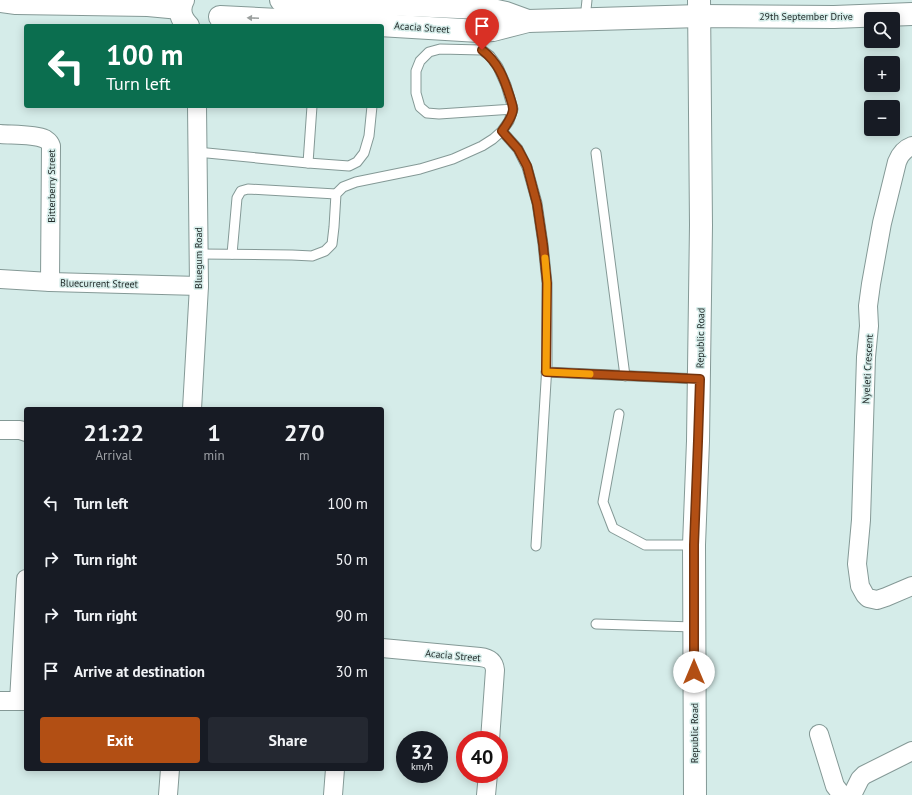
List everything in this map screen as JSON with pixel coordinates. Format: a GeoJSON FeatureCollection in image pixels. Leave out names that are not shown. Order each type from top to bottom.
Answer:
{"type":"FeatureCollection","features":[{"type":"Feature","properties":{"kind":"street","name":"Acacia Street"},"geometry":{"type":"LineString","coordinates":[[281,0],[483,8],[506,13],[528,21]]}},
{"type":"Feature","properties":{"kind":"street"},"geometry":{"type":"LineString","coordinates":[[0,1],[16,3],[148,5],[183,11]]}},
{"type":"Feature","properties":{"kind":"street","name":"Acacia Street"},"geometry":{"type":"LineString","coordinates":[[384,25],[479,31],[493,30],[528,21],[586,10],[699,8]]}},
{"type":"Feature","properties":{"kind":"street","name":"29th September Drive"},"geometry":{"type":"LineString","coordinates":[[699,8],[834,17],[912,14]]}},
{"type":"Feature","properties":{"kind":"street","name":"Republic Road"},"geometry":{"type":"LineString","coordinates":[[694,795],[694,545],[700,379],[701,225],[699,8]]}},
{"type":"Feature","properties":{"kind":"street","name":"Acacia Street"},"geometry":{"type":"LineString","coordinates":[[217,14],[316,24]]}},
{"type":"Feature","properties":{"kind":"street","name":"Bluegum Road"},"geometry":{"type":"LineString","coordinates":[[192,407],[199,286],[197,108]]}},
{"type":"Feature","properties":{"kind":"street","name":"Bitterberry Street"},"geometry":{"type":"LineString","coordinates":[[0,134],[36,136],[50,142],[50,282]]}},
{"type":"Feature","properties":{"kind":"street","name":"Nyeleti Crescent"},"geometry":{"type":"LineString","coordinates":[[912,146],[900,155],[896,168],[882,223],[868,306],[869,326],[866,357],[861,520],[857,564],[860,586],[868,598],[877,600],[912,586]]}},
{"type":"Feature","properties":{"kind":"street","name":"Bluecurrent Street"},"geometry":{"type":"LineString","coordinates":[[0,279],[50,282],[199,286]]}},
{"type":"Feature","properties":{"kind":"street"},"geometry":{"type":"LineString","coordinates":[[0,430],[24,431]]}},
{"type":"Feature","properties":{"kind":"street","name":"Acacia Street"},"geometry":{"type":"LineString","coordinates":[[384,648],[480,656],[490,660],[494,665],[495,670],[491,731]]}},
{"type":"Feature","properties":{"kind":"street"},"geometry":{"type":"LineString","coordinates":[[0,701],[23,701],[24,660]]}},
{"type":"Feature","properties":{"kind":"street"},"geometry":{"type":"LineString","coordinates":[[819,734],[835,786],[842,795]]}},
{"type":"Feature","properties":{"kind":"street"},"geometry":{"type":"LineString","coordinates":[[852,795],[860,780],[864,776],[912,751]]}},
{"type":"Feature","properties":{"kind":"street"},"geometry":{"type":"LineString","coordinates":[[168,795],[170,771]]}},
{"type":"Feature","properties":{"kind":"street"},"geometry":{"type":"LineString","coordinates":[[333,795],[335,771]]}},
{"type":"Feature","properties":{"kind":"street"},"geometry":{"type":"LineString","coordinates":[[486,795],[487,783]]}},
{"type":"Feature","properties":{"kind":"lane"},"geometry":{"type":"LineString","coordinates":[[198,254],[312,256],[325,251],[332,244],[336,194],[343,187],[356,182],[420,169],[453,159],[493,140],[509,121],[513,110],[506,85],[498,67],[490,56],[482,50],[440,49],[430,52],[420,61],[416,71],[416,93],[420,107],[427,113],[439,114],[513,110]]}},
{"type":"Feature","properties":{"kind":"lane"},"geometry":{"type":"LineString","coordinates":[[308,163],[312,108]]}},
{"type":"Feature","properties":{"kind":"lane"},"geometry":{"type":"LineString","coordinates":[[197,152],[349,166],[357,162],[364,153],[370,136],[372,108]]}},
{"type":"Feature","properties":{"kind":"lane"},"geometry":{"type":"LineString","coordinates":[[502,131],[518,149],[527,166],[537,204],[547,283],[546,372],[536,546]]}},
{"type":"Feature","properties":{"kind":"lane"},"geometry":{"type":"LineString","coordinates":[[596,153],[626,376]]}},
{"type":"Feature","properties":{"kind":"lane"},"geometry":{"type":"LineString","coordinates":[[232,254],[237,198],[241,190],[248,189],[336,194]]}},
{"type":"Feature","properties":{"kind":"lane"},"geometry":{"type":"LineString","coordinates":[[546,372],[700,379]]}},
{"type":"Feature","properties":{"kind":"lane"},"geometry":{"type":"LineString","coordinates":[[619,414],[603,502],[613,528],[645,545],[694,545]]}},
{"type":"Feature","properties":{"kind":"lane"},"geometry":{"type":"LineString","coordinates":[[596,624],[694,627]]}},
{"type":"Feature","properties":{"kind":"slow traffic"},"geometry":{"type":"LineString","coordinates":[[545,258],[547,283],[546,372],[590,374]]}},
{"type":"Feature","properties":{"kind":"route"},"geometry":{"type":"LineString","coordinates":[[482,50],[490,56],[498,67],[506,85],[513,110],[509,121],[502,131],[518,149],[527,166],[537,204],[547,283],[546,372],[700,379],[694,545],[694,672]]}}]}
